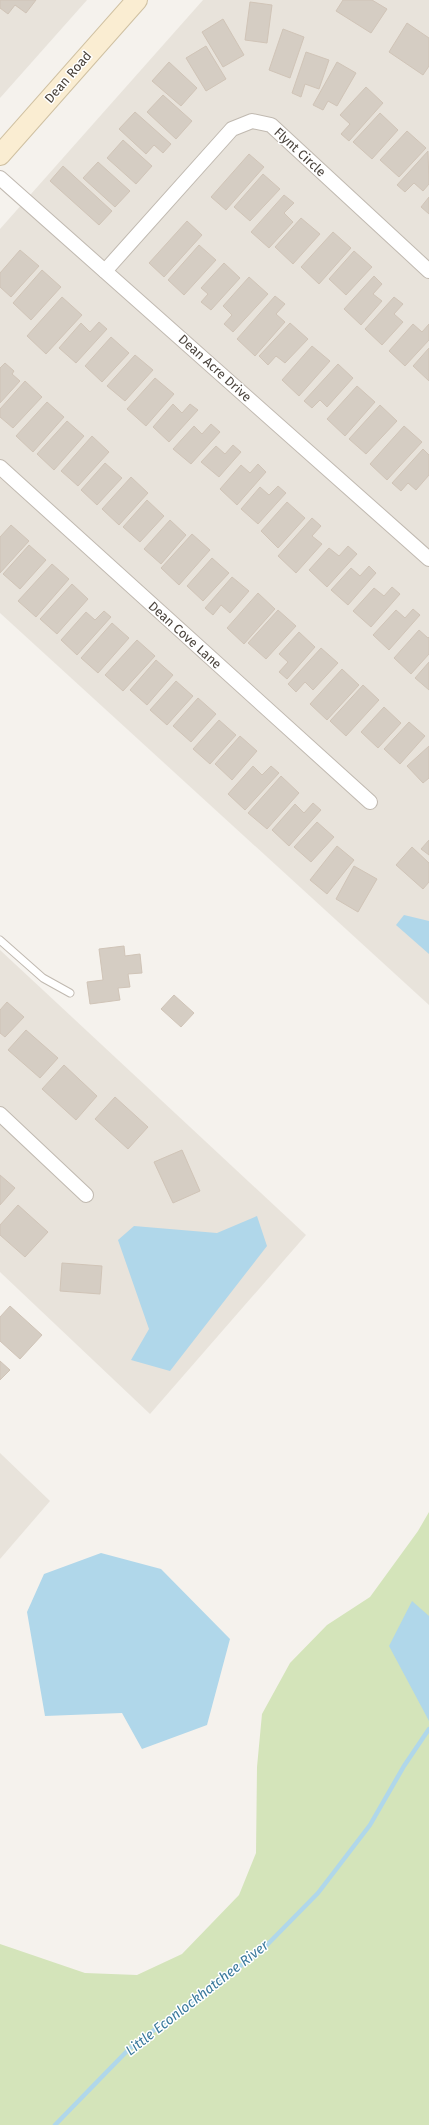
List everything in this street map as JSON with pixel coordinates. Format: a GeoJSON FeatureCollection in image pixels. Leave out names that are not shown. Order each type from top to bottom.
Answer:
{"type":"FeatureCollection","features":[{"type":"Feature","properties":{"kind":"main road","name":"Dean Road"},"geometry":{"type":"LineString","coordinates":[[0,155],[136,0]]}},
{"type":"Feature","properties":{"kind":"street","name":"Flynt Circle"},"geometry":{"type":"LineString","coordinates":[[105,271],[232,129],[252,121],[271,125],[429,271]]}},
{"type":"Feature","properties":{"kind":"street","name":"Dean Acre Drive"},"geometry":{"type":"LineString","coordinates":[[0,178],[429,559]]}},
{"type":"Feature","properties":{"kind":"street","name":"Dean Cove Lane"},"geometry":{"type":"LineString","coordinates":[[0,467],[370,802]]}},
{"type":"Feature","properties":{"kind":"street"},"geometry":{"type":"LineString","coordinates":[[0,1114],[86,1194]]}},
{"type":"Feature","properties":{"kind":"lane"},"geometry":{"type":"LineString","coordinates":[[0,940],[43,978],[70,994]]}},
{"type":"Feature","properties":{"kind":"shaded area"},"geometry":{"type":"Polygon","coordinates":[[[0,0],[87,0],[0,98],[0,0]]]}},
{"type":"Feature","properties":{"kind":"shaded area"},"geometry":{"type":"Polygon","coordinates":[[[203,0],[429,0],[429,1005],[0,613],[0,229],[203,0]]]}},
{"type":"Feature","properties":{"kind":"shaded area"},"geometry":{"type":"Polygon","coordinates":[[[0,950],[306,1235],[150,1414],[0,1272],[0,950]]]}},
{"type":"Feature","properties":{"kind":"shaded area"},"geometry":{"type":"Polygon","coordinates":[[[0,1453],[50,1501],[0,1559],[0,1453]]]}},
{"type":"Feature","properties":{"kind":"green space"},"geometry":{"type":"Polygon","coordinates":[[[429,1512],[429,2125],[0,2125],[0,1944],[85,1973],[137,1975],[182,1954],[239,1895],[256,1853],[257,1767],[262,1714],[290,1663],[327,1625],[370,1597],[418,1531],[429,1512]]]}},
{"type":"Feature","properties":{"kind":"water"},"geometry":{"type":"Polygon","coordinates":[[[404,915],[429,921],[429,954],[396,925],[404,915]]]}},
{"type":"Feature","properties":{"kind":"water"},"geometry":{"type":"Polygon","coordinates":[[[257,1216],[267,1246],[170,1371],[131,1360],[149,1329],[118,1240],[134,1226],[217,1233],[257,1216]]]}},
{"type":"Feature","properties":{"kind":"water"},"geometry":{"type":"Polygon","coordinates":[[[101,1553],[161,1569],[230,1639],[207,1725],[142,1749],[122,1713],[45,1716],[27,1612],[44,1574],[101,1553]]]}},
{"type":"Feature","properties":{"kind":"water"},"geometry":{"type":"Polygon","coordinates":[[[412,1601],[429,1616],[429,1721],[389,1646],[412,1601]]]}},
{"type":"Feature","properties":{"kind":"building"},"geometry":{"type":"Polygon","coordinates":[[[0,0],[36,0],[26,13],[15,5],[8,14],[0,8],[0,0]]]}},
{"type":"Feature","properties":{"kind":"building"},"geometry":{"type":"Polygon","coordinates":[[[343,0],[372,0],[387,9],[371,33],[336,11],[343,0]]]}},
{"type":"Feature","properties":{"kind":"building"},"geometry":{"type":"Polygon","coordinates":[[[250,2],[272,5],[267,43],[245,40],[250,2]]]}},
{"type":"Feature","properties":{"kind":"building"},"geometry":{"type":"Polygon","coordinates":[[[223,19],[244,55],[223,67],[202,32],[223,19]]]}},
{"type":"Feature","properties":{"kind":"building"},"geometry":{"type":"Polygon","coordinates":[[[407,23],[429,38],[429,66],[423,75],[389,52],[407,23]]]}},
{"type":"Feature","properties":{"kind":"building"},"geometry":{"type":"Polygon","coordinates":[[[283,29],[304,37],[290,78],[269,70],[283,29]]]}},
{"type":"Feature","properties":{"kind":"building"},"geometry":{"type":"Polygon","coordinates":[[[206,46],[226,79],[206,91],[186,58],[206,46]]]}},
{"type":"Feature","properties":{"kind":"building"},"geometry":{"type":"Polygon","coordinates":[[[306,52],[329,60],[319,89],[305,84],[301,97],[292,93],[306,52]]]}},
{"type":"Feature","properties":{"kind":"building"},"geometry":{"type":"Polygon","coordinates":[[[169,62],[197,88],[181,106],[152,81],[169,62]]]}},
{"type":"Feature","properties":{"kind":"building"},"geometry":{"type":"Polygon","coordinates":[[[337,62],[356,73],[337,106],[328,101],[323,110],[313,105],[337,62]]]}},
{"type":"Feature","properties":{"kind":"building"},"geometry":{"type":"Polygon","coordinates":[[[366,87],[383,103],[349,141],[341,134],[350,124],[340,115],[366,87]]]}},
{"type":"Feature","properties":{"kind":"building"},"geometry":{"type":"Polygon","coordinates":[[[163,95],[192,121],[176,139],[147,112],[163,95]]]}},
{"type":"Feature","properties":{"kind":"building"},"geometry":{"type":"Polygon","coordinates":[[[135,112],[171,144],[163,153],[154,145],[146,154],[119,129],[135,112]]]}},
{"type":"Feature","properties":{"kind":"building"},"geometry":{"type":"Polygon","coordinates":[[[380,113],[398,130],[372,159],[353,142],[380,113]]]}},
{"type":"Feature","properties":{"kind":"building"},"geometry":{"type":"Polygon","coordinates":[[[407,131],[426,148],[399,177],[380,160],[407,131]]]}},
{"type":"Feature","properties":{"kind":"building"},"geometry":{"type":"Polygon","coordinates":[[[123,140],[152,166],[136,184],[107,158],[123,140]]]}},
{"type":"Feature","properties":{"kind":"building"},"geometry":{"type":"Polygon","coordinates":[[[428,151],[429,184],[423,191],[414,183],[405,192],[397,185],[428,151]]]}},
{"type":"Feature","properties":{"kind":"building"},"geometry":{"type":"Polygon","coordinates":[[[249,154],[264,167],[226,210],[211,197],[249,154]]]}},
{"type":"Feature","properties":{"kind":"building"},"geometry":{"type":"Polygon","coordinates":[[[98,162],[130,191],[115,207],[83,178],[98,162]]]}},
{"type":"Feature","properties":{"kind":"building"},"geometry":{"type":"Polygon","coordinates":[[[63,166],[112,211],[99,225],[50,181],[63,166]]]}},
{"type":"Feature","properties":{"kind":"building"},"geometry":{"type":"Polygon","coordinates":[[[263,174],[280,189],[250,221],[234,207],[263,174]]]}},
{"type":"Feature","properties":{"kind":"building"},"geometry":{"type":"Polygon","coordinates":[[[284,195],[294,203],[284,213],[293,222],[269,248],[251,232],[284,195]]]}},
{"type":"Feature","properties":{"kind":"building"},"geometry":{"type":"Polygon","coordinates":[[[429,197],[429,214],[421,207],[429,197]]]}},
{"type":"Feature","properties":{"kind":"building"},"geometry":{"type":"Polygon","coordinates":[[[301,218],[320,234],[293,264],[275,247],[301,218]]]}},
{"type":"Feature","properties":{"kind":"building"},"geometry":{"type":"Polygon","coordinates":[[[187,221],[202,235],[164,277],[149,263],[187,221]]]}},
{"type":"Feature","properties":{"kind":"building"},"geometry":{"type":"Polygon","coordinates":[[[333,232],[351,248],[319,284],[301,267],[333,232]]]}},
{"type":"Feature","properties":{"kind":"building"},"geometry":{"type":"Polygon","coordinates":[[[199,245],[216,260],[184,295],[168,280],[199,245]]]}},
{"type":"Feature","properties":{"kind":"building"},"geometry":{"type":"Polygon","coordinates":[[[20,250],[39,266],[11,297],[0,287],[0,273],[20,250]]]}},
{"type":"Feature","properties":{"kind":"building"},"geometry":{"type":"Polygon","coordinates":[[[354,251],[372,267],[346,295],[329,279],[354,251]]]}},
{"type":"Feature","properties":{"kind":"building"},"geometry":{"type":"Polygon","coordinates":[[[224,263],[240,278],[211,310],[201,302],[208,294],[201,288],[224,263]]]}},
{"type":"Feature","properties":{"kind":"building"},"geometry":{"type":"Polygon","coordinates":[[[42,270],[61,287],[31,320],[13,303],[42,270]]]}},
{"type":"Feature","properties":{"kind":"building"},"geometry":{"type":"Polygon","coordinates":[[[374,276],[382,284],[373,294],[382,301],[361,325],[344,309],[374,276]]]}},
{"type":"Feature","properties":{"kind":"building"},"geometry":{"type":"Polygon","coordinates":[[[249,277],[268,294],[233,332],[224,324],[232,315],[223,306],[249,277]]]}},
{"type":"Feature","properties":{"kind":"building"},"geometry":{"type":"Polygon","coordinates":[[[275,296],[285,304],[276,314],[285,322],[255,356],[237,339],[275,296]]]}},
{"type":"Feature","properties":{"kind":"building"},"geometry":{"type":"Polygon","coordinates":[[[62,297],[82,315],[46,354],[27,336],[62,297]]]}},
{"type":"Feature","properties":{"kind":"building"},"geometry":{"type":"Polygon","coordinates":[[[394,297],[403,304],[394,314],[403,322],[382,345],[365,329],[394,297]]]}},
{"type":"Feature","properties":{"kind":"building"},"geometry":{"type":"Polygon","coordinates":[[[99,322],[107,329],[76,363],[59,348],[81,323],[90,332],[99,322]]]}},
{"type":"Feature","properties":{"kind":"building"},"geometry":{"type":"Polygon","coordinates":[[[290,323],[308,339],[285,363],[276,356],[268,365],[259,356],[290,323]]]}},
{"type":"Feature","properties":{"kind":"building"},"geometry":{"type":"Polygon","coordinates":[[[413,324],[422,332],[429,324],[429,340],[405,366],[389,351],[413,324]]]}},
{"type":"Feature","properties":{"kind":"building"},"geometry":{"type":"Polygon","coordinates":[[[111,337],[129,353],[102,382],[85,366],[111,337]]]}},
{"type":"Feature","properties":{"kind":"building"},"geometry":{"type":"Polygon","coordinates":[[[312,346],[330,361],[299,396],[282,380],[312,346]]]}},
{"type":"Feature","properties":{"kind":"building"},"geometry":{"type":"Polygon","coordinates":[[[429,348],[429,381],[413,366],[429,348]]]}},
{"type":"Feature","properties":{"kind":"building"},"geometry":{"type":"Polygon","coordinates":[[[135,355],[153,370],[125,401],[107,386],[135,355]]]}},
{"type":"Feature","properties":{"kind":"building"},"geometry":{"type":"Polygon","coordinates":[[[5,363],[14,371],[12,374],[20,381],[0,403],[0,368],[5,363]]]}},
{"type":"Feature","properties":{"kind":"building"},"geometry":{"type":"Polygon","coordinates":[[[338,364],[353,378],[327,407],[320,400],[312,408],[304,401],[338,364]]]}},
{"type":"Feature","properties":{"kind":"building"},"geometry":{"type":"Polygon","coordinates":[[[155,378],[174,394],[146,426],[127,409],[155,378]]]}},
{"type":"Feature","properties":{"kind":"building"},"geometry":{"type":"Polygon","coordinates":[[[25,381],[42,397],[13,428],[0,417],[0,409],[25,381]]]}},
{"type":"Feature","properties":{"kind":"building"},"geometry":{"type":"Polygon","coordinates":[[[357,386],[375,402],[345,436],[327,419],[357,386]]]}},
{"type":"Feature","properties":{"kind":"building"},"geometry":{"type":"Polygon","coordinates":[[[47,402],[64,417],[33,452],[16,436],[47,402]]]}},
{"type":"Feature","properties":{"kind":"building"},"geometry":{"type":"Polygon","coordinates":[[[173,404],[182,413],[190,404],[198,410],[169,442],[153,427],[173,404]]]}},
{"type":"Feature","properties":{"kind":"building"},"geometry":{"type":"Polygon","coordinates":[[[380,405],[397,421],[366,454],[349,439],[380,405]]]}},
{"type":"Feature","properties":{"kind":"building"},"geometry":{"type":"Polygon","coordinates":[[[67,421],[84,436],[54,470],[37,454],[67,421]]]}},
{"type":"Feature","properties":{"kind":"building"},"geometry":{"type":"Polygon","coordinates":[[[211,424],[220,432],[191,464],[173,449],[194,426],[202,434],[211,424]]]}},
{"type":"Feature","properties":{"kind":"building"},"geometry":{"type":"Polygon","coordinates":[[[404,426],[422,442],[387,480],[370,464],[404,426]]]}},
{"type":"Feature","properties":{"kind":"building"},"geometry":{"type":"Polygon","coordinates":[[[92,436],[109,452],[78,486],[61,471],[92,436]]]}},
{"type":"Feature","properties":{"kind":"building"},"geometry":{"type":"Polygon","coordinates":[[[233,445],[241,452],[219,477],[201,462],[216,446],[225,454],[233,445]]]}},
{"type":"Feature","properties":{"kind":"building"},"geometry":{"type":"Polygon","coordinates":[[[423,449],[429,455],[429,475],[416,490],[408,483],[401,491],[392,483],[423,449]]]}},
{"type":"Feature","properties":{"kind":"building"},"geometry":{"type":"Polygon","coordinates":[[[105,463],[122,478],[97,505],[81,490],[105,463]]]}},
{"type":"Feature","properties":{"kind":"building"},"geometry":{"type":"Polygon","coordinates":[[[258,464],[266,472],[237,505],[220,489],[241,465],[250,473],[258,464]]]}},
{"type":"Feature","properties":{"kind":"building"},"geometry":{"type":"Polygon","coordinates":[[[131,477],[148,493],[119,525],[102,509],[131,477]]]}},
{"type":"Feature","properties":{"kind":"building"},"geometry":{"type":"Polygon","coordinates":[[[278,486],[286,493],[258,524],[241,509],[260,487],[269,495],[278,486]]]}},
{"type":"Feature","properties":{"kind":"building"},"geometry":{"type":"Polygon","coordinates":[[[147,500],[164,516],[140,542],[123,527],[147,500]]]}},
{"type":"Feature","properties":{"kind":"building"},"geometry":{"type":"Polygon","coordinates":[[[287,502],[305,518],[278,548],[261,531],[287,502]]]}},
{"type":"Feature","properties":{"kind":"building"},"geometry":{"type":"Polygon","coordinates":[[[312,518],[321,526],[312,536],[322,544],[296,573],[278,556],[312,518]]]}},
{"type":"Feature","properties":{"kind":"building"},"geometry":{"type":"Polygon","coordinates":[[[170,520],[186,535],[161,564],[144,549],[170,520]]]}},
{"type":"Feature","properties":{"kind":"building"},"geometry":{"type":"Polygon","coordinates":[[[11,525],[29,541],[0,573],[0,537],[11,525]]]}},
{"type":"Feature","properties":{"kind":"building"},"geometry":{"type":"Polygon","coordinates":[[[192,534],[210,550],[179,585],[161,568],[192,534]]]}},
{"type":"Feature","properties":{"kind":"building"},"geometry":{"type":"Polygon","coordinates":[[[29,545],[46,560],[20,589],[3,574],[29,545]]]}},
{"type":"Feature","properties":{"kind":"building"},"geometry":{"type":"Polygon","coordinates":[[[348,546],[357,554],[327,587],[309,570],[329,548],[339,556],[348,546]]]}},
{"type":"Feature","properties":{"kind":"building"},"geometry":{"type":"Polygon","coordinates":[[[212,558],[229,573],[203,601],[187,586],[212,558]]]}},
{"type":"Feature","properties":{"kind":"building"},"geometry":{"type":"Polygon","coordinates":[[[52,564],[69,579],[36,617],[18,601],[52,564]]]}},
{"type":"Feature","properties":{"kind":"building"},"geometry":{"type":"Polygon","coordinates":[[[369,566],[376,573],[348,605],[331,590],[351,568],[360,576],[369,566]]]}},
{"type":"Feature","properties":{"kind":"building"},"geometry":{"type":"Polygon","coordinates":[[[232,577],[249,591],[230,613],[221,605],[213,615],[205,608],[232,577]]]}},
{"type":"Feature","properties":{"kind":"building"},"geometry":{"type":"Polygon","coordinates":[[[72,584],[88,599],[57,634],[40,619],[72,584]]]}},
{"type":"Feature","properties":{"kind":"building"},"geometry":{"type":"Polygon","coordinates":[[[392,587],[400,594],[371,627],[353,611],[374,588],[384,596],[392,587]]]}},
{"type":"Feature","properties":{"kind":"building"},"geometry":{"type":"Polygon","coordinates":[[[258,593],[275,609],[244,644],[227,628],[258,593]]]}},
{"type":"Feature","properties":{"kind":"building"},"geometry":{"type":"Polygon","coordinates":[[[413,609],[420,615],[389,650],[373,635],[396,610],[405,618],[413,609]]]}},
{"type":"Feature","properties":{"kind":"building"},"geometry":{"type":"Polygon","coordinates":[[[278,610],[296,626],[266,659],[248,643],[278,610]]]}},
{"type":"Feature","properties":{"kind":"building"},"geometry":{"type":"Polygon","coordinates":[[[104,611],[111,617],[77,655],[61,640],[86,612],[95,620],[104,611]]]}},
{"type":"Feature","properties":{"kind":"building"},"geometry":{"type":"Polygon","coordinates":[[[112,623],[129,638],[98,673],[81,658],[112,623]]]}},
{"type":"Feature","properties":{"kind":"building"},"geometry":{"type":"Polygon","coordinates":[[[419,630],[428,638],[429,637],[429,654],[411,674],[394,658],[419,630]]]}},
{"type":"Feature","properties":{"kind":"building"},"geometry":{"type":"Polygon","coordinates":[[[299,632],[315,647],[287,679],[279,672],[288,662],[279,654],[299,632]]]}},
{"type":"Feature","properties":{"kind":"building"},"geometry":{"type":"Polygon","coordinates":[[[137,640],[155,656],[123,691],[105,675],[137,640]]]}},
{"type":"Feature","properties":{"kind":"building"},"geometry":{"type":"Polygon","coordinates":[[[321,648],[338,663],[313,690],[305,682],[296,692],[288,684],[321,648]]]}},
{"type":"Feature","properties":{"kind":"building"},"geometry":{"type":"Polygon","coordinates":[[[156,660],[173,675],[147,705],[130,690],[156,660]]]}},
{"type":"Feature","properties":{"kind":"building"},"geometry":{"type":"Polygon","coordinates":[[[429,662],[429,690],[415,678],[429,662]]]}},
{"type":"Feature","properties":{"kind":"building"},"geometry":{"type":"Polygon","coordinates":[[[342,669],[359,685],[327,720],[310,704],[342,669]]]}},
{"type":"Feature","properties":{"kind":"building"},"geometry":{"type":"Polygon","coordinates":[[[176,681],[193,696],[167,725],[150,710],[176,681]]]}},
{"type":"Feature","properties":{"kind":"building"},"geometry":{"type":"Polygon","coordinates":[[[363,685],[379,700],[346,736],[330,721],[363,685]]]}},
{"type":"Feature","properties":{"kind":"building"},"geometry":{"type":"Polygon","coordinates":[[[198,698],[216,714],[191,742],[173,726],[198,698]]]}},
{"type":"Feature","properties":{"kind":"building"},"geometry":{"type":"Polygon","coordinates":[[[384,707],[401,723],[378,748],[361,732],[384,707]]]}},
{"type":"Feature","properties":{"kind":"building"},"geometry":{"type":"Polygon","coordinates":[[[219,720],[236,735],[210,764],[193,749],[219,720]]]}},
{"type":"Feature","properties":{"kind":"building"},"geometry":{"type":"Polygon","coordinates":[[[409,722],[425,736],[400,764],[384,749],[409,722]]]}},
{"type":"Feature","properties":{"kind":"building"},"geometry":{"type":"Polygon","coordinates":[[[240,736],[257,751],[232,780],[215,764],[240,736]]]}},
{"type":"Feature","properties":{"kind":"building"},"geometry":{"type":"Polygon","coordinates":[[[429,746],[429,778],[423,783],[407,766],[429,746]]]}},
{"type":"Feature","properties":{"kind":"building"},"geometry":{"type":"Polygon","coordinates":[[[253,766],[262,775],[271,766],[279,773],[245,810],[228,794],[253,766]]]}},
{"type":"Feature","properties":{"kind":"building"},"geometry":{"type":"Polygon","coordinates":[[[281,776],[299,793],[267,829],[248,813],[281,776]]]}},
{"type":"Feature","properties":{"kind":"building"},"geometry":{"type":"Polygon","coordinates":[[[313,803],[321,810],[289,846],[272,830],[295,804],[304,813],[313,803]]]}},
{"type":"Feature","properties":{"kind":"building"},"geometry":{"type":"Polygon","coordinates":[[[317,822],[334,837],[311,862],[294,847],[317,822]]]}},
{"type":"Feature","properties":{"kind":"building"},"geometry":{"type":"Polygon","coordinates":[[[429,840],[429,855],[421,849],[429,840]]]}},
{"type":"Feature","properties":{"kind":"building"},"geometry":{"type":"Polygon","coordinates":[[[337,846],[354,860],[327,894],[310,880],[337,846]]]}},
{"type":"Feature","properties":{"kind":"building"},"geometry":{"type":"Polygon","coordinates":[[[412,847],[429,863],[429,882],[423,889],[396,865],[412,847]]]}},
{"type":"Feature","properties":{"kind":"building"},"geometry":{"type":"Polygon","coordinates":[[[354,866],[377,879],[358,912],[336,899],[354,866]]]}},
{"type":"Feature","properties":{"kind":"building"},"geometry":{"type":"Polygon","coordinates":[[[124,946],[125,956],[140,954],[142,973],[128,974],[130,987],[118,988],[120,1000],[90,1004],[87,982],[103,980],[99,949],[124,946]]]}},
{"type":"Feature","properties":{"kind":"building"},"geometry":{"type":"Polygon","coordinates":[[[174,995],[194,1013],[181,1027],[161,1009],[174,995]]]}},
{"type":"Feature","properties":{"kind":"building"},"geometry":{"type":"Polygon","coordinates":[[[7,1002],[24,1017],[5,1037],[0,1033],[0,1010],[7,1002]]]}},
{"type":"Feature","properties":{"kind":"building"},"geometry":{"type":"Polygon","coordinates":[[[26,1030],[58,1058],[40,1078],[8,1050],[26,1030]]]}},
{"type":"Feature","properties":{"kind":"building"},"geometry":{"type":"Polygon","coordinates":[[[64,1065],[97,1096],[76,1120],[42,1089],[64,1065]]]}},
{"type":"Feature","properties":{"kind":"building"},"geometry":{"type":"Polygon","coordinates":[[[115,1097],[148,1127],[128,1149],[95,1119],[115,1097]]]}},
{"type":"Feature","properties":{"kind":"building"},"geometry":{"type":"Polygon","coordinates":[[[182,1150],[200,1191],[173,1203],[154,1162],[182,1150]]]}},
{"type":"Feature","properties":{"kind":"building"},"geometry":{"type":"Polygon","coordinates":[[[0,1175],[15,1188],[0,1205],[0,1175]]]}},
{"type":"Feature","properties":{"kind":"building"},"geometry":{"type":"Polygon","coordinates":[[[18,1205],[48,1232],[25,1257],[0,1235],[0,1225],[18,1205]]]}},
{"type":"Feature","properties":{"kind":"building"},"geometry":{"type":"Polygon","coordinates":[[[62,1263],[102,1266],[100,1294],[60,1291],[62,1263]]]}},
{"type":"Feature","properties":{"kind":"building"},"geometry":{"type":"Polygon","coordinates":[[[10,1306],[42,1335],[20,1359],[0,1341],[0,1317],[10,1306]]]}},
{"type":"Feature","properties":{"kind":"building"},"geometry":{"type":"Polygon","coordinates":[[[0,1361],[10,1370],[0,1380],[0,1361]]]}},
{"type":"Feature","properties":{"kind":"waterway","name":"Little Econlockhatchee River"},"geometry":{"type":"LineString","coordinates":[[55,2125],[130,2048],[262,1950],[318,1893],[370,1825],[404,1766],[429,1729]]}}]}
